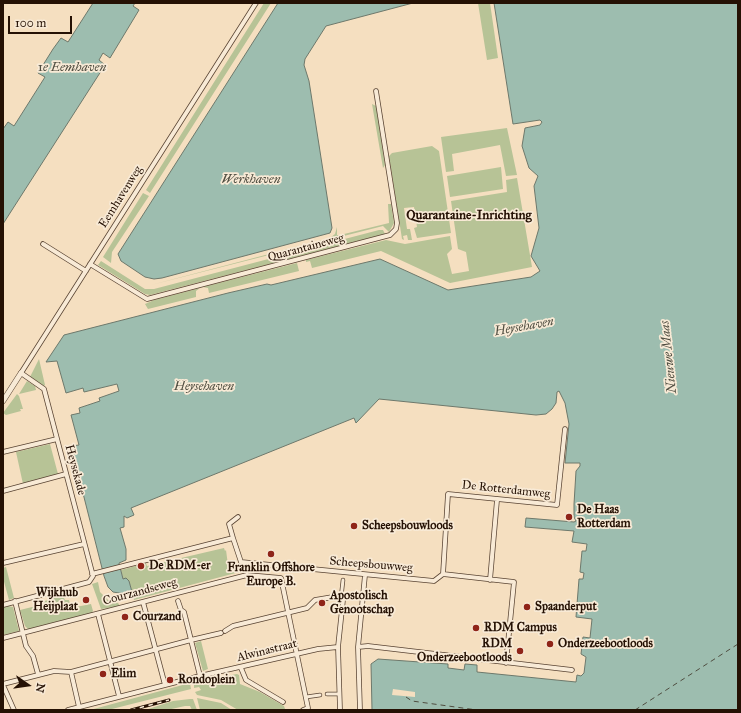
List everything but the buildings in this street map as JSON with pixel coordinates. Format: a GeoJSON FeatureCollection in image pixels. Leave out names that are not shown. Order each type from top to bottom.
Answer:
{"type":"FeatureCollection","features":[{"type":"Feature","properties":{"kind":"street","name":"Eemhavenweg"},"geometry":{"type":"LineString","coordinates":[[3,401],[256,3]]}},
{"type":"Feature","properties":{"kind":"street","name":"Quarantaineweg"},"geometry":{"type":"LineString","coordinates":[[90,264],[147,299],[390,235],[396,229],[397,223],[376,91]]}},
{"type":"Feature","properties":{"kind":"street"},"geometry":{"type":"LineString","coordinates":[[43,244],[86,271]]}},
{"type":"Feature","properties":{"kind":"street","name":"Heysekade"},"geometry":{"type":"LineString","coordinates":[[21,373],[44,390],[92,574]]}},
{"type":"Feature","properties":{"kind":"street","name":"De Rotterdamweg"},"geometry":{"type":"LineString","coordinates":[[443,574],[448,494],[557,505],[565,429]]}},
{"type":"Feature","properties":{"kind":"street"},"geometry":{"type":"LineString","coordinates":[[3,452],[57,439]]}},
{"type":"Feature","properties":{"kind":"street"},"geometry":{"type":"LineString","coordinates":[[3,491],[66,474]]}},
{"type":"Feature","properties":{"kind":"street"},"geometry":{"type":"LineString","coordinates":[[490,580],[497,500]]}},
{"type":"Feature","properties":{"kind":"street","name":"Scheepsbouwweg"},"geometry":{"type":"LineString","coordinates":[[238,517],[230,524],[241,562],[434,581],[443,574]]}},
{"type":"Feature","properties":{"kind":"street"},"geometry":{"type":"LineString","coordinates":[[3,605],[89,582],[92,578],[92,574],[100,571],[233,538]]}},
{"type":"Feature","properties":{"kind":"street"},"geometry":{"type":"LineString","coordinates":[[3,563],[84,544]]}},
{"type":"Feature","properties":{"kind":"street"},"geometry":{"type":"LineString","coordinates":[[443,574],[514,582],[506,662]]}},
{"type":"Feature","properties":{"kind":"street","name":"Courzandseweg"},"geometry":{"type":"LineString","coordinates":[[3,638],[247,575],[281,578],[289,612]]}},
{"type":"Feature","properties":{"kind":"street"},"geometry":{"type":"LineString","coordinates":[[360,710],[358,647],[365,575]]}},
{"type":"Feature","properties":{"kind":"street"},"geometry":{"type":"LineString","coordinates":[[340,710],[338,647],[343,600],[341,598],[343,580]]}},
{"type":"Feature","properties":{"kind":"street"},"geometry":{"type":"LineString","coordinates":[[14,710],[3,685],[38,674],[54,671],[71,672],[223,632],[233,626],[307,608],[316,600],[333,596],[341,598]]}},
{"type":"Feature","properties":{"kind":"street"},"geometry":{"type":"LineString","coordinates":[[178,600],[181,610],[184,612],[200,676]]}},
{"type":"Feature","properties":{"kind":"street"},"geometry":{"type":"LineString","coordinates":[[15,601],[26,646],[33,656],[38,674]]}},
{"type":"Feature","properties":{"kind":"street"},"geometry":{"type":"LineString","coordinates":[[143,602],[165,685]]}},
{"type":"Feature","properties":{"kind":"street"},"geometry":{"type":"LineString","coordinates":[[289,612],[308,708],[303,710]]}},
{"type":"Feature","properties":{"kind":"street"},"geometry":{"type":"LineString","coordinates":[[98,614],[119,696]]}},
{"type":"Feature","properties":{"kind":"street"},"geometry":{"type":"LineString","coordinates":[[358,647],[368,646],[572,670]]}},
{"type":"Feature","properties":{"kind":"street","name":"Alwinastraat"},"geometry":{"type":"LineString","coordinates":[[68,710],[200,676],[241,668],[297,654],[338,647]]}},
{"type":"Feature","properties":{"kind":"street"},"geometry":{"type":"LineString","coordinates":[[241,668],[246,680],[283,702]]}},
{"type":"Feature","properties":{"kind":"street"},"geometry":{"type":"LineString","coordinates":[[71,672],[79,707]]}},
{"type":"Feature","properties":{"kind":"street"},"geometry":{"type":"LineString","coordinates":[[327,694],[340,694]]}},
{"type":"Feature","properties":{"kind":"street"},"geometry":{"type":"LineString","coordinates":[[306,697],[320,695]]}},
{"type":"Feature","properties":{"kind":"green space"},"geometry":{"type":"Polygon","coordinates":[[[264,3],[271,3],[150,193],[146,190],[264,3]]]}},
{"type":"Feature","properties":{"kind":"green space"},"geometry":{"type":"Polygon","coordinates":[[[478,3],[490,3],[498,58],[487,60],[478,3]]]}},
{"type":"Feature","properties":{"kind":"green space"},"geometry":{"type":"Polygon","coordinates":[[[372,104],[376,106],[385,165],[383,168],[372,104]]]}},
{"type":"Feature","properties":{"kind":"green space"},"geometry":{"type":"Polygon","coordinates":[[[507,128],[517,175],[506,176],[500,145],[452,154],[454,171],[446,172],[441,137],[507,128]]]}},
{"type":"Feature","properties":{"kind":"green space"},"geometry":{"type":"Polygon","coordinates":[[[432,146],[439,151],[451,233],[417,238],[414,228],[417,227],[414,207],[404,208],[407,229],[410,229],[412,240],[408,240],[407,235],[403,236],[404,240],[402,239],[389,156],[392,153],[432,146]]]}},
{"type":"Feature","properties":{"kind":"green space"},"geometry":{"type":"Polygon","coordinates":[[[501,167],[503,189],[450,197],[447,176],[501,167]]]}},
{"type":"Feature","properties":{"kind":"green space"},"geometry":{"type":"Polygon","coordinates":[[[517,178],[532,267],[450,283],[381,251],[312,268],[310,261],[306,262],[306,260],[386,240],[405,244],[450,236],[452,249],[447,254],[452,274],[469,271],[466,252],[458,249],[451,201],[507,192],[506,180],[517,178]]]}},
{"type":"Feature","properties":{"kind":"green space"},"geometry":{"type":"Polygon","coordinates":[[[143,193],[149,196],[112,252],[111,263],[103,257],[143,193]]]}},
{"type":"Feature","properties":{"kind":"green space"},"geometry":{"type":"Polygon","coordinates":[[[388,204],[391,204],[394,223],[389,232],[383,226],[151,285],[330,238],[335,234],[337,227],[337,235],[340,235],[389,223],[388,204]]]}},
{"type":"Feature","properties":{"kind":"green space"},"geometry":{"type":"Polygon","coordinates":[[[383,230],[385,234],[150,295],[145,294],[98,265],[101,261],[145,289],[154,289],[383,230]]]}},
{"type":"Feature","properties":{"kind":"green space"},"geometry":{"type":"Polygon","coordinates":[[[297,263],[299,271],[209,293],[208,288],[203,287],[297,263]]]}},
{"type":"Feature","properties":{"kind":"green space"},"geometry":{"type":"Polygon","coordinates":[[[200,288],[196,291],[196,297],[148,309],[145,304],[154,300],[200,288]]]}},
{"type":"Feature","properties":{"kind":"green space"},"geometry":{"type":"Polygon","coordinates":[[[39,359],[45,385],[44,386],[30,377],[39,359]]]}},
{"type":"Feature","properties":{"kind":"green space"},"geometry":{"type":"Polygon","coordinates":[[[27,381],[35,386],[36,390],[19,394],[27,381]]]}},
{"type":"Feature","properties":{"kind":"green space"},"geometry":{"type":"Polygon","coordinates":[[[17,394],[23,409],[20,409],[21,411],[6,415],[3,413],[17,394]]]}},
{"type":"Feature","properties":{"kind":"green space"},"geometry":{"type":"Polygon","coordinates":[[[50,444],[58,474],[23,484],[16,452],[50,444]]]}},
{"type":"Feature","properties":{"kind":"green space"},"geometry":{"type":"Polygon","coordinates":[[[224,548],[225,551],[226,550],[228,565],[230,565],[231,569],[247,570],[134,600],[129,581],[123,579],[121,570],[146,563],[147,566],[224,548]]]}},
{"type":"Feature","properties":{"kind":"green space"},"geometry":{"type":"Polygon","coordinates":[[[6,567],[14,598],[9,600],[3,578],[3,568],[6,567]]]}},
{"type":"Feature","properties":{"kind":"green space"},"geometry":{"type":"Polygon","coordinates":[[[98,582],[100,592],[108,600],[118,603],[120,606],[101,609],[92,584],[98,582]]]}},
{"type":"Feature","properties":{"kind":"green space"},"geometry":{"type":"Polygon","coordinates":[[[61,592],[65,600],[69,600],[71,608],[91,604],[93,611],[91,614],[29,630],[25,626],[20,610],[40,605],[43,613],[41,602],[52,599],[51,595],[61,592]]]}},
{"type":"Feature","properties":{"kind":"green space"},"geometry":{"type":"Polygon","coordinates":[[[3,607],[13,607],[19,631],[3,635],[3,607]]]}},
{"type":"Feature","properties":{"kind":"green space"},"geometry":{"type":"Polygon","coordinates":[[[201,641],[208,669],[203,671],[195,643],[201,641]]]}},
{"type":"Feature","properties":{"kind":"green space"},"geometry":{"type":"Polygon","coordinates":[[[237,674],[239,675],[240,684],[260,692],[284,706],[285,709],[238,710],[221,700],[197,695],[195,692],[201,690],[199,687],[194,688],[194,682],[237,674]]]}},
{"type":"Feature","properties":{"kind":"green space"},"geometry":{"type":"Polygon","coordinates":[[[190,683],[191,689],[108,710],[90,710],[190,683]]]}},
{"type":"Feature","properties":{"kind":"green space"},"geometry":{"type":"Polygon","coordinates":[[[197,698],[221,703],[232,710],[200,710],[197,698]]]}},
{"type":"Feature","properties":{"kind":"green space"},"geometry":{"type":"Polygon","coordinates":[[[193,699],[197,710],[192,710],[190,706],[185,706],[167,710],[145,710],[173,701],[193,699]]]}},
{"type":"Feature","properties":{"kind":"water","name":"1e Eemhaven"},"geometry":{"type":"Polygon","coordinates":[[[93,3],[135,3],[133,6],[139,10],[110,58],[103,53],[99,60],[105,65],[3,224],[3,129],[8,122],[14,126],[45,77],[38,73],[53,49],[61,38],[68,42],[93,3]]]}},
{"type":"Feature","properties":{"kind":"water","name":"Werkhaven"},"geometry":{"type":"Polygon","coordinates":[[[278,3],[413,3],[326,26],[305,59],[304,65],[309,81],[332,228],[330,233],[162,278],[154,279],[145,277],[121,261],[118,254],[278,3]]]}},
{"type":"Feature","properties":{"kind":"water"},"geometry":{"type":"Polygon","coordinates":[[[494,3],[738,3],[738,710],[372,710],[371,664],[378,659],[448,664],[448,668],[464,670],[465,664],[477,665],[477,672],[576,682],[577,675],[581,676],[584,673],[586,657],[581,654],[583,637],[590,638],[592,619],[576,617],[579,579],[583,579],[584,573],[580,572],[582,551],[586,551],[587,544],[572,542],[574,531],[525,527],[526,518],[576,521],[574,517],[574,504],[576,471],[580,466],[580,463],[565,463],[569,424],[565,403],[559,391],[557,392],[556,403],[552,409],[546,414],[536,415],[379,399],[356,423],[354,418],[131,508],[134,515],[127,518],[124,516],[124,527],[120,528],[126,549],[126,560],[119,563],[123,579],[126,578],[129,581],[132,592],[125,594],[113,592],[108,587],[104,576],[71,446],[79,445],[71,415],[80,413],[79,408],[100,401],[99,398],[119,391],[117,384],[84,392],[83,388],[66,393],[57,361],[46,362],[64,335],[228,293],[267,284],[271,285],[380,259],[448,290],[531,277],[540,271],[531,256],[539,228],[534,186],[538,176],[529,168],[522,146],[525,128],[540,125],[542,122],[540,120],[513,124],[494,3]]]}},
{"type":"Feature","properties":{"kind":"pier"},"geometry":{"type":"Polygon","coordinates":[[[393,689],[415,692],[415,697],[392,695],[393,689]]]}},
{"type":"Feature","properties":{"kind":"ferry route"},"geometry":{"type":"LineString","coordinates":[[635,710],[738,644]]}},
{"type":"Feature","properties":{"kind":"ferry route"},"geometry":{"type":"LineString","coordinates":[[406,697],[412,701],[477,710]]}},
{"type":"Feature","properties":{"kind":"railway"},"geometry":{"type":"LineString","coordinates":[[131,710],[169,700]]}},
{"type":"Feature","properties":{"kind":"place","name":"De Haas Rotterdam"},"geometry":{"type":"Point","coordinates":[569,517]}},
{"type":"Feature","properties":{"kind":"place","name":"Scheepsbouwloods"},"geometry":{"type":"Point","coordinates":[354,526]}},
{"type":"Feature","properties":{"kind":"place","name":"Franklin Offshore Europe B."},"geometry":{"type":"Point","coordinates":[271,554]}},
{"type":"Feature","properties":{"kind":"place","name":"De RDM-er"},"geometry":{"type":"Point","coordinates":[141,566]}},
{"type":"Feature","properties":{"kind":"place","name":"Wijkhub Heijplaat"},"geometry":{"type":"Point","coordinates":[86,600]}},
{"type":"Feature","properties":{"kind":"place","name":"Apostolisch Genootschap"},"geometry":{"type":"Point","coordinates":[322,603]}},
{"type":"Feature","properties":{"kind":"place","name":"Spaanderput"},"geometry":{"type":"Point","coordinates":[527,607]}},
{"type":"Feature","properties":{"kind":"place","name":"Courzand"},"geometry":{"type":"Point","coordinates":[125,617]}},
{"type":"Feature","properties":{"kind":"place","name":"RDM Campus"},"geometry":{"type":"Point","coordinates":[476,628]}},
{"type":"Feature","properties":{"kind":"place","name":"Onderzeebootloods"},"geometry":{"type":"Point","coordinates":[550,644]}},
{"type":"Feature","properties":{"kind":"place","name":"RDM Onderzeebootloods"},"geometry":{"type":"Point","coordinates":[520,651]}},
{"type":"Feature","properties":{"kind":"place","name":"Elim"},"geometry":{"type":"Point","coordinates":[103,674]}},
{"type":"Feature","properties":{"kind":"place","name":"Rondoplein"},"geometry":{"type":"Point","coordinates":[170,680]}},
{"type":"Feature","properties":{"kind":"district","name":"Quarantaine-Inrichting"},"geometry":{"type":"Point","coordinates":[469,216]}},
{"type":"Feature","properties":{"kind":"water label","name":"Heysehaven"},"geometry":{"type":"Point","coordinates":[524,327]}},
{"type":"Feature","properties":{"kind":"water label","name":"Nieuwe Maas"},"geometry":{"type":"Point","coordinates":[669,357]}},
{"type":"Feature","properties":{"kind":"water label","name":"Heysehaven"},"geometry":{"type":"Point","coordinates":[204,387]}}]}
